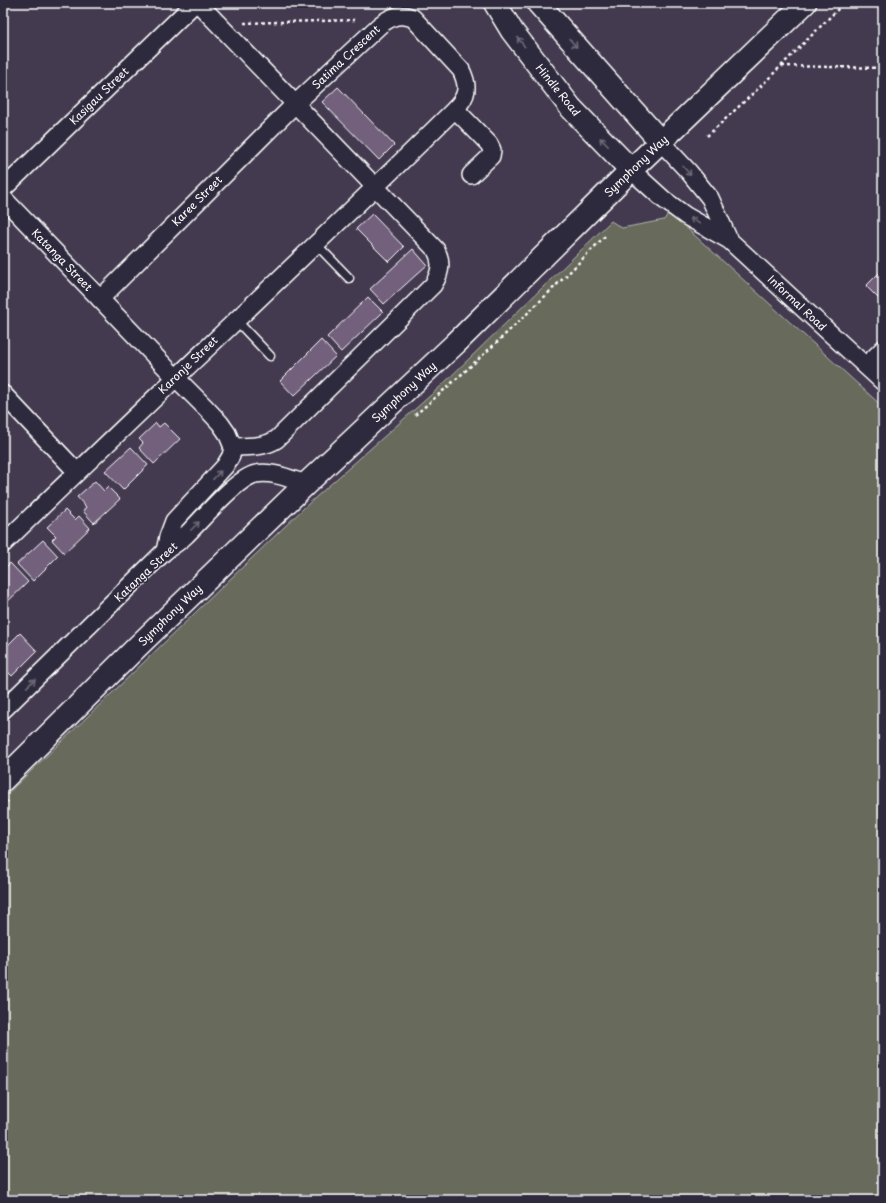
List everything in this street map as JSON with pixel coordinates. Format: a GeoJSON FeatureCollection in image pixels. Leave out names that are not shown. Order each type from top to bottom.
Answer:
{"type":"FeatureCollection","features":[{"type":"Feature","properties":{"kind":"main road","name":"Hindle Road"},"geometry":{"type":"LineString","coordinates":[[495,3],[512,31],[571,108],[631,170]]}},
{"type":"Feature","properties":{"kind":"main road"},"geometry":{"type":"LineString","coordinates":[[538,3],[661,142]]}},
{"type":"Feature","properties":{"kind":"main road","name":"Symphony Way"},"geometry":{"type":"LineString","coordinates":[[3,780],[138,646],[306,484],[456,343],[631,170],[803,4]]}},
{"type":"Feature","properties":{"kind":"street","name":"Kasigau Street"},"geometry":{"type":"LineString","coordinates":[[3,189],[195,3]]}},
{"type":"Feature","properties":{"kind":"street"},"geometry":{"type":"LineString","coordinates":[[165,551],[174,521],[225,466],[231,456],[233,447],[264,445],[277,439],[433,285],[438,278],[440,269],[439,256],[436,250],[198,3]]}},
{"type":"Feature","properties":{"kind":"street","name":"Satima Crescent"},"geometry":{"type":"LineString","coordinates":[[295,104],[388,19],[406,15],[414,18],[461,70],[466,85],[466,93],[463,101],[375,188]]}},
{"type":"Feature","properties":{"kind":"street","name":"Karee Street"},"geometry":{"type":"LineString","coordinates":[[100,298],[295,104]]}},
{"type":"Feature","properties":{"kind":"street"},"geometry":{"type":"LineString","coordinates":[[455,109],[489,144],[492,150],[491,156],[471,176]]}},
{"type":"Feature","properties":{"kind":"street","name":"Informal Road"},"geometry":{"type":"LineString","coordinates":[[661,142],[689,172],[710,198],[729,240]]}},
{"type":"Feature","properties":{"kind":"street","name":"Informal Road"},"geometry":{"type":"LineString","coordinates":[[631,170],[662,199],[686,216],[729,240],[883,382]]}},
{"type":"Feature","properties":{"kind":"street","name":"Karonje Street"},"geometry":{"type":"LineString","coordinates":[[3,544],[375,188]]}},
{"type":"Feature","properties":{"kind":"street","name":"Katanga Street"},"geometry":{"type":"LineString","coordinates":[[3,198],[220,423],[227,433],[233,447]]}},
{"type":"Feature","properties":{"kind":"street"},"geometry":{"type":"LineString","coordinates":[[866,366],[883,349]]}},
{"type":"Feature","properties":{"kind":"street"},"geometry":{"type":"LineString","coordinates":[[3,394],[77,472]]}},
{"type":"Feature","properties":{"kind":"street","name":"Katanga Street"},"geometry":{"type":"LineString","coordinates":[[3,710],[165,551],[184,537],[234,486],[255,474],[270,473],[306,484]]}},
{"type":"Feature","properties":{"kind":"lane"},"geometry":{"type":"LineString","coordinates":[[316,244],[349,278]]}},
{"type":"Feature","properties":{"kind":"lane"},"geometry":{"type":"LineString","coordinates":[[236,320],[270,356]]}},
{"type":"Feature","properties":{"kind":"path"},"geometry":{"type":"LineString","coordinates":[[707,136],[782,66],[844,3]]}},
{"type":"Feature","properties":{"kind":"path"},"geometry":{"type":"LineString","coordinates":[[240,23],[388,19]]}},
{"type":"Feature","properties":{"kind":"path"},"geometry":{"type":"LineString","coordinates":[[782,66],[883,68]]}},
{"type":"Feature","properties":{"kind":"green space"},"geometry":{"type":"Polygon","coordinates":[[[669,212],[883,407],[883,1200],[3,1200],[3,798],[306,506],[441,386],[611,221],[622,228],[664,220],[669,212]]]}},
{"type":"Feature","properties":{"kind":"building"},"geometry":{"type":"Polygon","coordinates":[[[338,87],[394,145],[379,160],[322,102],[338,87]]]}},
{"type":"Feature","properties":{"kind":"building"},"geometry":{"type":"Polygon","coordinates":[[[372,214],[404,247],[389,262],[356,229],[372,214]]]}},
{"type":"Feature","properties":{"kind":"building"},"geometry":{"type":"Polygon","coordinates":[[[413,249],[427,265],[384,304],[370,289],[413,249]]]}},
{"type":"Feature","properties":{"kind":"building"},"geometry":{"type":"Polygon","coordinates":[[[883,269],[883,303],[866,286],[883,269]]]}},
{"type":"Feature","properties":{"kind":"building"},"geometry":{"type":"Polygon","coordinates":[[[368,297],[383,312],[341,352],[327,337],[368,297]]]}},
{"type":"Feature","properties":{"kind":"building"},"geometry":{"type":"Polygon","coordinates":[[[321,340],[336,356],[294,396],[280,381],[321,340]]]}},
{"type":"Feature","properties":{"kind":"building"},"geometry":{"type":"Polygon","coordinates":[[[156,423],[159,427],[164,423],[180,439],[154,464],[139,448],[143,443],[139,439],[156,423]]]}},
{"type":"Feature","properties":{"kind":"building"},"geometry":{"type":"Polygon","coordinates":[[[131,447],[148,465],[123,490],[105,471],[131,447]]]}},
{"type":"Feature","properties":{"kind":"building"},"geometry":{"type":"Polygon","coordinates":[[[95,481],[104,491],[108,487],[120,499],[94,523],[83,511],[86,507],[77,497],[95,481]]]}},
{"type":"Feature","properties":{"kind":"building"},"geometry":{"type":"Polygon","coordinates":[[[65,510],[75,520],[79,516],[90,528],[64,553],[52,540],[56,536],[47,527],[65,510]]]}},
{"type":"Feature","properties":{"kind":"building"},"geometry":{"type":"Polygon","coordinates":[[[43,540],[58,556],[33,581],[17,564],[43,540]]]}},
{"type":"Feature","properties":{"kind":"building"},"geometry":{"type":"Polygon","coordinates":[[[10,563],[28,582],[3,606],[3,570],[10,563]]]}},
{"type":"Feature","properties":{"kind":"building"},"geometry":{"type":"Polygon","coordinates":[[[20,633],[37,651],[12,676],[3,667],[3,650],[20,633]]]}}]}
